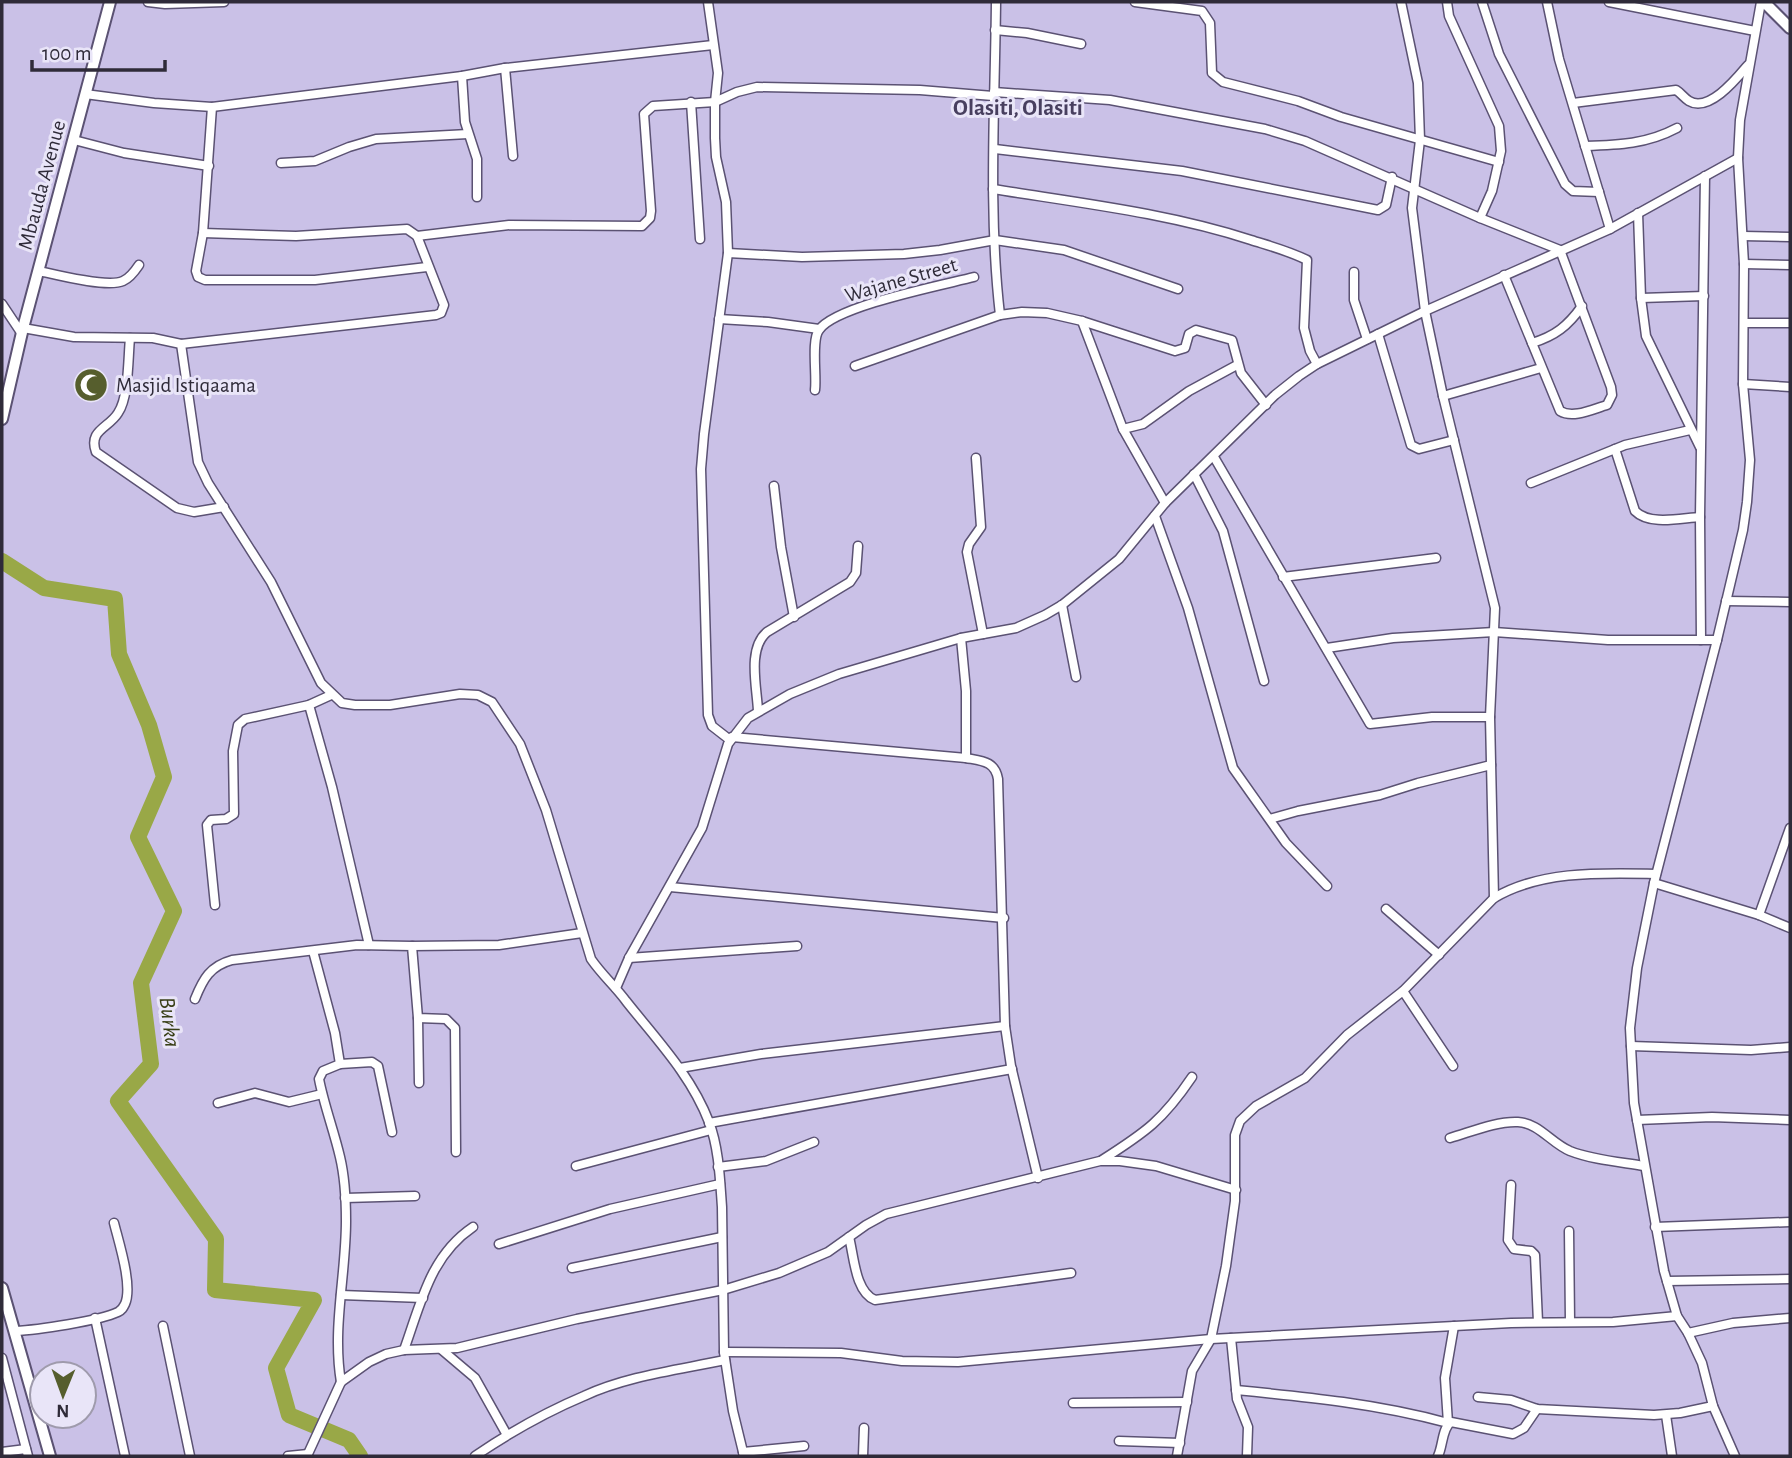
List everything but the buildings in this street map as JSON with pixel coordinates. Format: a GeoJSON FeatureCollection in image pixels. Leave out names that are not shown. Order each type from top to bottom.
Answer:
{"type":"FeatureCollection","features":[{"type":"Feature","properties":{"kind":"street","name":"Mbauda Avenue"},"geometry":{"type":"LineString","coordinates":[[2,419],[110,2]]}},
{"type":"Feature","properties":{"kind":"street"},"geometry":{"type":"LineString","coordinates":[[148,2],[224,2]]}},
{"type":"Feature","properties":{"kind":"street"},"geometry":{"type":"LineString","coordinates":[[708,2],[718,73],[715,102],[716,157],[726,202],[729,253],[703,443],[708,715],[712,726],[731,739],[966,758],[992,765],[997,774],[1004,918],[1005,1026],[1012,1069],[1038,1178]]}},
{"type":"Feature","properties":{"kind":"street"},"geometry":{"type":"LineString","coordinates":[[996,2],[993,189],[995,273],[1000,315]]}},
{"type":"Feature","properties":{"kind":"street"},"geometry":{"type":"LineString","coordinates":[[1135,2],[1202,11],[1210,23],[1212,73],[1223,82],[1298,100],[1341,117],[1499,162]]}},
{"type":"Feature","properties":{"kind":"street"},"geometry":{"type":"LineString","coordinates":[[1401,2],[1418,83],[1420,140],[1412,208],[1425,311],[1443,396],[1494,598],[1490,718],[1494,898]]}},
{"type":"Feature","properties":{"kind":"street"},"geometry":{"type":"LineString","coordinates":[[1447,2],[1448,16],[1496,116],[1501,144],[1492,191],[1480,218]]}},
{"type":"Feature","properties":{"kind":"street"},"geometry":{"type":"LineString","coordinates":[[1482,2],[1499,54],[1565,184],[1573,191],[1599,192]]}},
{"type":"Feature","properties":{"kind":"street"},"geometry":{"type":"LineString","coordinates":[[1547,2],[1559,59],[1610,229]]}},
{"type":"Feature","properties":{"kind":"street"},"geometry":{"type":"LineString","coordinates":[[1609,2],[1755,31]]}},
{"type":"Feature","properties":{"kind":"street"},"geometry":{"type":"LineString","coordinates":[[1735,1456],[1713,1406],[1707,1377],[1688,1333],[1677,1316],[1667,1281],[1644,1166],[1631,1046],[1633,998],[1655,879],[1717,640],[1747,502],[1750,460],[1743,384],[1744,264],[1738,158],[1740,120],[1762,2],[1790,28]]}},
{"type":"Feature","properties":{"kind":"street"},"geometry":{"type":"LineString","coordinates":[[996,30],[1081,44]]}},
{"type":"Feature","properties":{"kind":"street"},"geometry":{"type":"LineString","coordinates":[[85,94],[212,107],[462,76],[505,68],[713,45]]}},
{"type":"Feature","properties":{"kind":"street"},"geometry":{"type":"LineString","coordinates":[[1573,103],[1676,90],[1687,101],[1701,103],[1716,97],[1750,62]]}},
{"type":"Feature","properties":{"kind":"street"},"geometry":{"type":"LineString","coordinates":[[505,68],[513,156]]}},
{"type":"Feature","properties":{"kind":"street"},"geometry":{"type":"LineString","coordinates":[[462,76],[464,116],[477,159],[477,197]]}},
{"type":"Feature","properties":{"kind":"street"},"geometry":{"type":"LineString","coordinates":[[417,236],[509,225],[642,226],[650,218],[651,211],[644,114],[653,106],[715,102],[737,92],[768,87],[920,90],[1110,100],[1199,118],[1242,123],[1306,141],[1480,218],[1560,250],[1611,387],[1611,400],[1608,405],[1573,414],[1563,414],[1557,407],[1504,275]]}},
{"type":"Feature","properties":{"kind":"street"},"geometry":{"type":"LineString","coordinates":[[691,102],[700,239]]}},
{"type":"Feature","properties":{"kind":"street"},"geometry":{"type":"LineString","coordinates":[[212,107],[204,233],[196,271],[198,277],[205,280],[316,280],[427,267]]}},
{"type":"Feature","properties":{"kind":"street"},"geometry":{"type":"LineString","coordinates":[[1586,146],[1634,144],[1677,128]]}},
{"type":"Feature","properties":{"kind":"street"},"geometry":{"type":"LineString","coordinates":[[281,163],[315,161],[376,139],[468,134]]}},
{"type":"Feature","properties":{"kind":"street"},"geometry":{"type":"LineString","coordinates":[[74,140],[124,153],[209,166]]}},
{"type":"Feature","properties":{"kind":"street"},"geometry":{"type":"LineString","coordinates":[[995,149],[1182,171],[1378,210],[1386,205],[1392,177]]}},
{"type":"Feature","properties":{"kind":"street"},"geometry":{"type":"LineString","coordinates":[[616,988],[629,958],[702,828],[731,739],[741,724],[758,711],[790,694],[839,674],[961,638],[1016,628],[1062,605],[1119,559],[1165,503],[1194,474],[1286,386],[1317,364],[1425,311],[1610,229],[1738,158]]}},
{"type":"Feature","properties":{"kind":"street"},"geometry":{"type":"LineString","coordinates":[[1701,640],[1705,176]]}},
{"type":"Feature","properties":{"kind":"street"},"geometry":{"type":"LineString","coordinates":[[993,189],[1159,215],[1224,231],[1291,252],[1307,260],[1304,328],[1310,351],[1317,364]]}},
{"type":"Feature","properties":{"kind":"street"},"geometry":{"type":"LineString","coordinates":[[1637,213],[1641,298],[1646,336],[1701,450]]}},
{"type":"Feature","properties":{"kind":"street"},"geometry":{"type":"LineString","coordinates":[[3,308],[23,331],[74,337],[161,339],[181,344],[436,315],[444,305],[417,236],[412,231],[402,229],[296,236],[204,233]]}},
{"type":"Feature","properties":{"kind":"street"},"geometry":{"type":"LineString","coordinates":[[1743,236],[1790,237]]}},
{"type":"Feature","properties":{"kind":"street"},"geometry":{"type":"LineString","coordinates":[[729,253],[802,257],[904,254],[995,240],[1064,250],[1178,289]]}},
{"type":"Feature","properties":{"kind":"street"},"geometry":{"type":"LineString","coordinates":[[1744,264],[1790,265]]}},
{"type":"Feature","properties":{"kind":"street"},"geometry":{"type":"LineString","coordinates":[[39,271],[91,281],[115,282],[123,281],[132,275],[139,265]]}},
{"type":"Feature","properties":{"kind":"street"},"geometry":{"type":"LineString","coordinates":[[1354,272],[1354,300],[1367,339]]}},
{"type":"Feature","properties":{"kind":"street","name":"Wajane Street"},"geometry":{"type":"LineString","coordinates":[[819,329],[843,314],[866,306],[974,277]]}},
{"type":"Feature","properties":{"kind":"street"},"geometry":{"type":"LineString","coordinates":[[1641,298],[1704,296]]}},
{"type":"Feature","properties":{"kind":"street"},"geometry":{"type":"LineString","coordinates":[[1532,343],[1556,334],[1572,320],[1582,306]]}},
{"type":"Feature","properties":{"kind":"street"},"geometry":{"type":"LineString","coordinates":[[855,366],[1000,315],[1047,313],[1082,321],[1175,351],[1185,348],[1189,334],[1193,331],[1226,338],[1235,343],[1237,365],[1247,383],[1266,405]]}},
{"type":"Feature","properties":{"kind":"street"},"geometry":{"type":"LineString","coordinates":[[719,319],[768,321],[819,329],[816,341],[815,390]]}},
{"type":"Feature","properties":{"kind":"street"},"geometry":{"type":"LineString","coordinates":[[1082,321],[1123,429],[1165,503]]}},
{"type":"Feature","properties":{"kind":"street"},"geometry":{"type":"LineString","coordinates":[[1745,323],[1790,323]]}},
{"type":"Feature","properties":{"kind":"street"},"geometry":{"type":"LineString","coordinates":[[1378,334],[1411,445],[1419,449],[1454,440]]}},
{"type":"Feature","properties":{"kind":"street"},"geometry":{"type":"LineString","coordinates":[[130,338],[122,407],[112,421],[95,434],[93,443],[96,452],[177,508],[194,512],[224,507]]}},
{"type":"Feature","properties":{"kind":"street"},"geometry":{"type":"LineString","coordinates":[[181,344],[198,462],[271,582],[321,683],[331,695],[342,703],[355,705],[390,705],[460,694],[478,695],[492,702],[520,744],[546,810],[591,959],[680,1068],[696,1094],[710,1127],[720,1184],[724,1356],[743,1454],[804,1446]]}},
{"type":"Feature","properties":{"kind":"street"},"geometry":{"type":"LineString","coordinates":[[1123,429],[1143,424],[1189,391],[1237,365]]}},
{"type":"Feature","properties":{"kind":"street"},"geometry":{"type":"LineString","coordinates":[[1443,396],[1541,368]]}},
{"type":"Feature","properties":{"kind":"street"},"geometry":{"type":"LineString","coordinates":[[1743,384],[1790,387]]}},
{"type":"Feature","properties":{"kind":"street"},"geometry":{"type":"LineString","coordinates":[[1531,483],[1615,449],[1690,430]]}},
{"type":"Feature","properties":{"kind":"street"},"geometry":{"type":"LineString","coordinates":[[1615,449],[1635,510],[1640,515],[1656,519],[1700,517]]}},
{"type":"Feature","properties":{"kind":"street"},"geometry":{"type":"LineString","coordinates":[[1214,457],[1370,724],[1432,718],[1490,718]]}},
{"type":"Feature","properties":{"kind":"street"},"geometry":{"type":"LineString","coordinates":[[976,458],[981,527],[969,544],[967,552],[983,634]]}},
{"type":"Feature","properties":{"kind":"street"},"geometry":{"type":"LineString","coordinates":[[1194,474],[1223,531],[1264,681]]}},
{"type":"Feature","properties":{"kind":"street"},"geometry":{"type":"LineString","coordinates":[[774,486],[781,547],[794,617]]}},
{"type":"Feature","properties":{"kind":"street"},"geometry":{"type":"LineString","coordinates":[[1155,516],[1188,608],[1233,768],[1286,843],[1327,886]]}},
{"type":"Feature","properties":{"kind":"street"},"geometry":{"type":"LineString","coordinates":[[758,711],[755,657],[757,643],[767,632],[854,578],[858,546]]}},
{"type":"Feature","properties":{"kind":"street"},"geometry":{"type":"LineString","coordinates":[[1283,577],[1436,558]]}},
{"type":"Feature","properties":{"kind":"street"},"geometry":{"type":"LineString","coordinates":[[1726,601],[1790,602]]}},
{"type":"Feature","properties":{"kind":"street"},"geometry":{"type":"LineString","coordinates":[[1062,605],[1076,677]]}},
{"type":"Feature","properties":{"kind":"street"},"geometry":{"type":"LineString","coordinates":[[1327,649],[1393,638],[1494,632],[1580,639],[1717,640]]}},
{"type":"Feature","properties":{"kind":"street"},"geometry":{"type":"LineString","coordinates":[[961,638],[966,758]]}},
{"type":"Feature","properties":{"kind":"street"},"geometry":{"type":"LineString","coordinates":[[215,905],[207,825],[211,820],[226,819],[234,814],[233,751],[238,725],[245,719],[309,705],[331,695]]}},
{"type":"Feature","properties":{"kind":"street"},"geometry":{"type":"LineString","coordinates":[[309,705],[332,786],[369,945]]}},
{"type":"Feature","properties":{"kind":"street"},"geometry":{"type":"LineString","coordinates":[[1270,819],[1306,809],[1366,799],[1491,765]]}},
{"type":"Feature","properties":{"kind":"street"},"geometry":{"type":"LineString","coordinates":[[1759,915],[1790,828]]}},
{"type":"Feature","properties":{"kind":"street"},"geometry":{"type":"LineString","coordinates":[[1177,1456],[1192,1371],[1211,1339],[1226,1266],[1236,1190],[1235,1135],[1240,1121],[1256,1106],[1305,1078],[1347,1035],[1403,991],[1494,898],[1516,887],[1563,877],[1602,874],[1655,879],[1790,928]]}},
{"type":"Feature","properties":{"kind":"street"},"geometry":{"type":"LineString","coordinates":[[670,887],[1004,918]]}},
{"type":"Feature","properties":{"kind":"street"},"geometry":{"type":"LineString","coordinates":[[1386,909],[1439,955]]}},
{"type":"Feature","properties":{"kind":"street"},"geometry":{"type":"LineString","coordinates":[[195,999],[202,980],[214,967],[222,963],[369,945],[499,945],[582,933]]}},
{"type":"Feature","properties":{"kind":"street"},"geometry":{"type":"LineString","coordinates":[[412,946],[418,1018],[418,1083]]}},
{"type":"Feature","properties":{"kind":"street"},"geometry":{"type":"LineString","coordinates":[[629,958],[797,946]]}},
{"type":"Feature","properties":{"kind":"street"},"geometry":{"type":"LineString","coordinates":[[313,951],[335,1033],[340,1064]]}},
{"type":"Feature","properties":{"kind":"street"},"geometry":{"type":"LineString","coordinates":[[1403,991],[1453,1066]]}},
{"type":"Feature","properties":{"kind":"street"},"geometry":{"type":"LineString","coordinates":[[418,1018],[446,1019],[455,1028],[456,1152]]}},
{"type":"Feature","properties":{"kind":"street"},"geometry":{"type":"LineString","coordinates":[[680,1068],[761,1054],[1005,1026]]}},
{"type":"Feature","properties":{"kind":"street"},"geometry":{"type":"LineString","coordinates":[[1631,1046],[1751,1050],[1790,1047]]}},
{"type":"Feature","properties":{"kind":"street"},"geometry":{"type":"LineString","coordinates":[[341,1382],[338,1338],[346,1224],[345,1198],[340,1158],[322,1094],[320,1074],[340,1064],[372,1062],[378,1066],[392,1132]]}},
{"type":"Feature","properties":{"kind":"street"},"geometry":{"type":"LineString","coordinates":[[576,1166],[710,1127],[1012,1069]]}},
{"type":"Feature","properties":{"kind":"street"},"geometry":{"type":"LineString","coordinates":[[1100,1161],[1153,1126],[1174,1104],[1192,1077]]}},
{"type":"Feature","properties":{"kind":"street"},"geometry":{"type":"LineString","coordinates":[[218,1103],[255,1093],[289,1102],[322,1094]]}},
{"type":"Feature","properties":{"kind":"street"},"geometry":{"type":"LineString","coordinates":[[1637,1120],[1712,1117],[1790,1120]]}},
{"type":"Feature","properties":{"kind":"street"},"geometry":{"type":"LineString","coordinates":[[1450,1138],[1499,1124],[1521,1122],[1536,1127],[1557,1144],[1578,1154],[1644,1166]]}},
{"type":"Feature","properties":{"kind":"street"},"geometry":{"type":"LineString","coordinates":[[718,1167],[766,1161],[814,1142]]}},
{"type":"Feature","properties":{"kind":"street"},"geometry":{"type":"LineString","coordinates":[[288,1456],[307,1455],[341,1382],[369,1362],[404,1350],[442,1350],[723,1290],[779,1273],[828,1252],[876,1219],[898,1210],[1100,1161],[1156,1166],[1236,1190]]}},
{"type":"Feature","properties":{"kind":"street"},"geometry":{"type":"LineString","coordinates":[[499,1244],[610,1209],[720,1184]]}},
{"type":"Feature","properties":{"kind":"street"},"geometry":{"type":"LineString","coordinates":[[1511,1185],[1508,1240],[1514,1249],[1531,1251],[1535,1255],[1538,1322]]}},
{"type":"Feature","properties":{"kind":"street"},"geometry":{"type":"LineString","coordinates":[[345,1198],[415,1196]]}},
{"type":"Feature","properties":{"kind":"street"},"geometry":{"type":"LineString","coordinates":[[1655,1227],[1790,1222]]}},
{"type":"Feature","properties":{"kind":"street"},"geometry":{"type":"LineString","coordinates":[[15,1331],[95,1318],[123,1309],[127,1296],[123,1260],[114,1223]]}},
{"type":"Feature","properties":{"kind":"street"},"geometry":{"type":"LineString","coordinates":[[404,1350],[432,1274],[444,1252],[458,1237],[473,1227]]}},
{"type":"Feature","properties":{"kind":"street"},"geometry":{"type":"LineString","coordinates":[[1569,1231],[1570,1321]]}},
{"type":"Feature","properties":{"kind":"street"},"geometry":{"type":"LineString","coordinates":[[572,1268],[722,1237]]}},
{"type":"Feature","properties":{"kind":"street"},"geometry":{"type":"LineString","coordinates":[[849,1237],[862,1289],[875,1300],[1071,1273]]}},
{"type":"Feature","properties":{"kind":"street"},"geometry":{"type":"LineString","coordinates":[[1667,1281],[1790,1279]]}},
{"type":"Feature","properties":{"kind":"street"},"geometry":{"type":"LineString","coordinates":[[2,1287],[4,1303],[15,1331],[50,1456]]}},
{"type":"Feature","properties":{"kind":"street"},"geometry":{"type":"LineString","coordinates":[[341,1294],[423,1298]]}},
{"type":"Feature","properties":{"kind":"street"},"geometry":{"type":"LineString","coordinates":[[475,1456],[507,1435],[585,1395],[724,1356],[841,1353],[902,1361],[958,1362],[1211,1339],[1538,1322],[1613,1322],[1677,1316]]}},
{"type":"Feature","properties":{"kind":"street"},"geometry":{"type":"LineString","coordinates":[[95,1318],[125,1456]]}},
{"type":"Feature","properties":{"kind":"street"},"geometry":{"type":"LineString","coordinates":[[1688,1333],[1733,1323],[1790,1318]]}},
{"type":"Feature","properties":{"kind":"street"},"geometry":{"type":"LineString","coordinates":[[163,1326],[190,1456]]}},
{"type":"Feature","properties":{"kind":"street"},"geometry":{"type":"LineString","coordinates":[[1438,1456],[1448,1423],[1444,1378],[1454,1326]]}},
{"type":"Feature","properties":{"kind":"street"},"geometry":{"type":"LineString","coordinates":[[1231,1338],[1238,1405],[1247,1422],[1247,1456]]}},
{"type":"Feature","properties":{"kind":"street"},"geometry":{"type":"LineString","coordinates":[[442,1350],[475,1378],[507,1435]]}},
{"type":"Feature","properties":{"kind":"street"},"geometry":{"type":"LineString","coordinates":[[2,1358],[27,1452],[2,1452]]}},
{"type":"Feature","properties":{"kind":"street"},"geometry":{"type":"LineString","coordinates":[[1236,1390],[1343,1401],[1513,1434],[1524,1428],[1537,1409]]}},
{"type":"Feature","properties":{"kind":"street"},"geometry":{"type":"LineString","coordinates":[[1478,1397],[1511,1400],[1537,1409],[1666,1415],[1713,1406]]}},
{"type":"Feature","properties":{"kind":"street"},"geometry":{"type":"LineString","coordinates":[[1073,1403],[1187,1402]]}},
{"type":"Feature","properties":{"kind":"street"},"geometry":{"type":"LineString","coordinates":[[1666,1415],[1672,1456]]}},
{"type":"Feature","properties":{"kind":"street"},"geometry":{"type":"LineString","coordinates":[[863,1456],[864,1428]]}},
{"type":"Feature","properties":{"kind":"street"},"geometry":{"type":"LineString","coordinates":[[1119,1441],[1180,1443]]}},
{"type":"Feature","properties":{"kind":"waterway","name":"Burka"},"geometry":{"type":"LineString","coordinates":[[2,561],[44,588],[115,599],[119,654],[149,725],[164,777],[138,837],[174,911],[141,983],[151,1064],[118,1101],[216,1239],[215,1290],[314,1300],[276,1368],[289,1415],[349,1440],[360,1456]]}},
{"type":"Feature","properties":{"kind":"place","name":"Masjid Istiqaama"},"geometry":{"type":"Point","coordinates":[91,385]}},
{"type":"Feature","properties":{"kind":"district","name":"Olasiti, Olasiti"},"geometry":{"type":"Point","coordinates":[1018,108]}}]}
